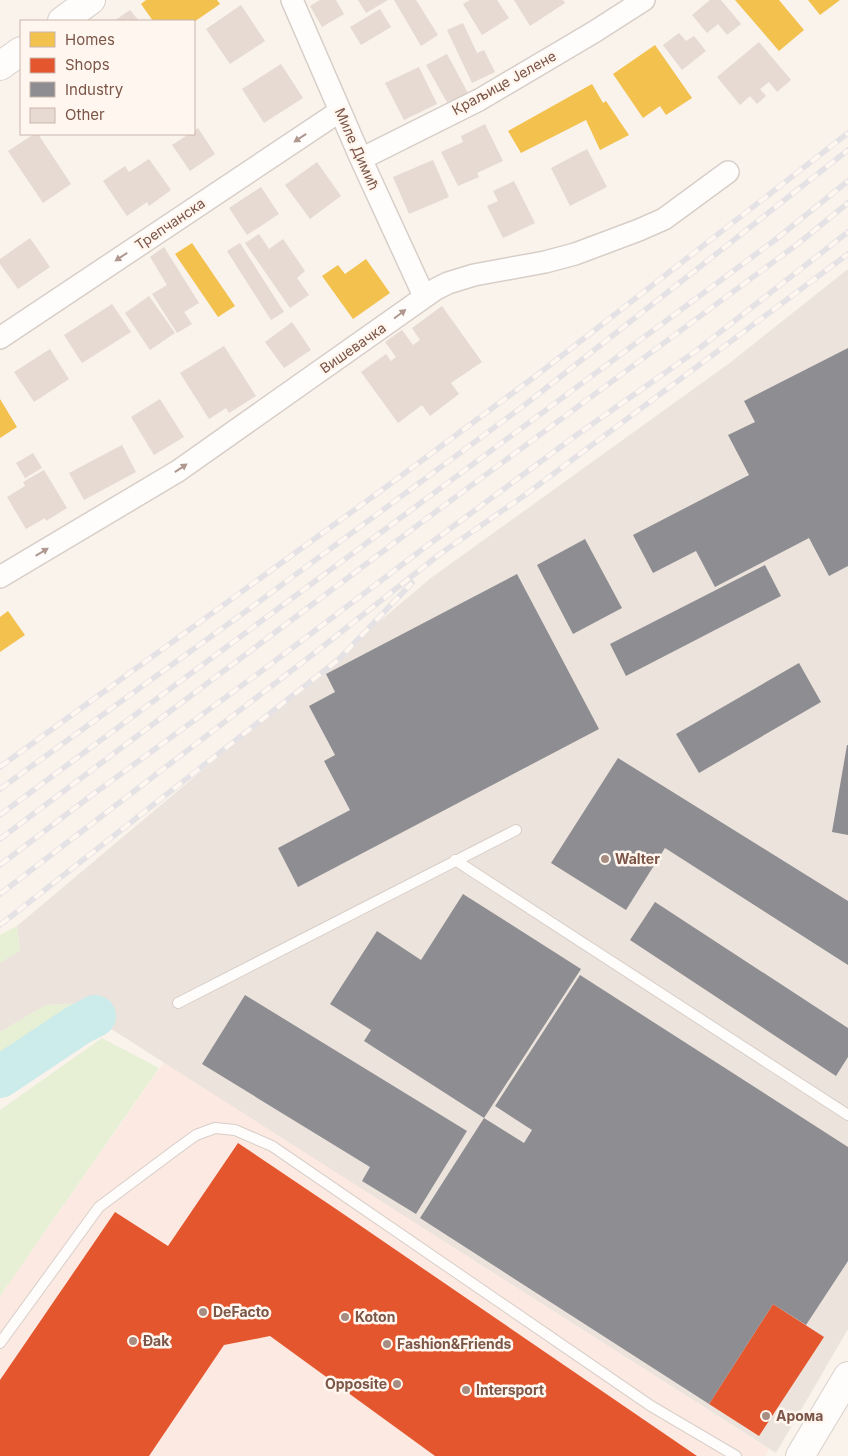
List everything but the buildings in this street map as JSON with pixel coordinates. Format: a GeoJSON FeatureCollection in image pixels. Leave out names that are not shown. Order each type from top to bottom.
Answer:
{"type":"FeatureCollection","features":[{"type":"Feature","properties":{"kind":"main road"},"geometry":{"type":"LineString","coordinates":[[63,20],[91,0]]}},
{"type":"Feature","properties":{"kind":"main road"},"geometry":{"type":"LineString","coordinates":[[0,66],[20,52]]}},
{"type":"Feature","properties":{"kind":"main road"},"geometry":{"type":"LineString","coordinates":[[800,1456],[848,1376]]}},
{"type":"Feature","properties":{"kind":"street","name":"Миле Димић"},"geometry":{"type":"LineString","coordinates":[[292,0],[361,159],[424,296]]}},
{"type":"Feature","properties":{"kind":"street","name":"Краљице Јелене"},"geometry":{"type":"LineString","coordinates":[[361,159],[478,100],[594,32],[644,0]]}},
{"type":"Feature","properties":{"kind":"street","name":"Трепчанска"},"geometry":{"type":"LineString","coordinates":[[0,338],[340,111]]}},
{"type":"Feature","properties":{"kind":"street","name":"Вишевачка"},"geometry":{"type":"LineString","coordinates":[[0,577],[178,471],[389,323],[424,296],[448,283],[474,274],[545,262],[575,254],[664,220],[728,172]]}},
{"type":"Feature","properties":{"kind":"lane"},"geometry":{"type":"LineString","coordinates":[[178,1003],[516,830]]}},
{"type":"Feature","properties":{"kind":"lane"},"geometry":{"type":"LineString","coordinates":[[455,860],[848,1115]]}},
{"type":"Feature","properties":{"kind":"lane"},"geometry":{"type":"LineString","coordinates":[[0,1344],[100,1207],[196,1135],[216,1128],[234,1130],[272,1146],[651,1406],[736,1456]]}},
{"type":"Feature","properties":{"kind":"shaded area"},"geometry":{"type":"Polygon","coordinates":[[[848,269],[848,1329],[776,1453],[105,1025],[86,1003],[46,1005],[0,1032],[0,963],[20,950],[17,926],[431,578],[731,362],[848,269]]]}},
{"type":"Feature","properties":{"kind":"shaded area"},"geometry":{"type":"Polygon","coordinates":[[[164,1062],[769,1449],[765,1456],[0,1456],[0,1296],[164,1062]]]}},
{"type":"Feature","properties":{"kind":"green space"},"geometry":{"type":"Polygon","coordinates":[[[17,926],[20,950],[0,963],[0,935],[17,926]]]}},
{"type":"Feature","properties":{"kind":"green space"},"geometry":{"type":"Polygon","coordinates":[[[86,1003],[0,1057],[0,1032],[46,1005],[86,1003]]]}},
{"type":"Feature","properties":{"kind":"green space"},"geometry":{"type":"Polygon","coordinates":[[[102,1038],[159,1068],[0,1296],[0,1110],[102,1038]]]}},
{"type":"Feature","properties":{"kind":"waterway"},"geometry":{"type":"LineString","coordinates":[[0,1077],[78,1025],[95,1016]]}},
{"type":"Feature","properties":{"kind":"railway"},"geometry":{"type":"LineString","coordinates":[[0,767],[537,375],[848,133]]}},
{"type":"Feature","properties":{"kind":"railway"},"geometry":{"type":"LineString","coordinates":[[0,789],[249,609],[522,407],[848,150]]}},
{"type":"Feature","properties":{"kind":"railway"},"geometry":{"type":"LineString","coordinates":[[0,815],[775,240],[848,181]]}},
{"type":"Feature","properties":{"kind":"railway"},"geometry":{"type":"LineString","coordinates":[[0,839],[426,519],[799,243],[848,203]]}},
{"type":"Feature","properties":{"kind":"railway"},"geometry":{"type":"LineString","coordinates":[[0,865],[578,434],[696,351],[848,232]]}},
{"type":"Feature","properties":{"kind":"railway"},"geometry":{"type":"LineString","coordinates":[[0,894],[312,655],[440,554],[525,495],[848,254]]}},
{"type":"Feature","properties":{"kind":"railway"},"geometry":{"type":"LineString","coordinates":[[0,925],[338,660],[412,583]]}},
{"type":"Feature","properties":{"kind":"place","name":"Walter"},"geometry":{"type":"Point","coordinates":[605,859]}},
{"type":"Feature","properties":{"kind":"place","name":"DeFacto"},"geometry":{"type":"Point","coordinates":[203,1312]}},
{"type":"Feature","properties":{"kind":"place","name":"Koton"},"geometry":{"type":"Point","coordinates":[345,1317]}},
{"type":"Feature","properties":{"kind":"place","name":"Đak"},"geometry":{"type":"Point","coordinates":[133,1341]}},
{"type":"Feature","properties":{"kind":"place","name":"Fashion&Friends"},"geometry":{"type":"Point","coordinates":[387,1344]}},
{"type":"Feature","properties":{"kind":"place","name":"Opposite"},"geometry":{"type":"Point","coordinates":[397,1384]}},
{"type":"Feature","properties":{"kind":"place","name":"Intersport"},"geometry":{"type":"Point","coordinates":[466,1390]}},
{"type":"Feature","properties":{"kind":"place","name":"Арома"},"geometry":{"type":"Point","coordinates":[766,1416]}}]}
